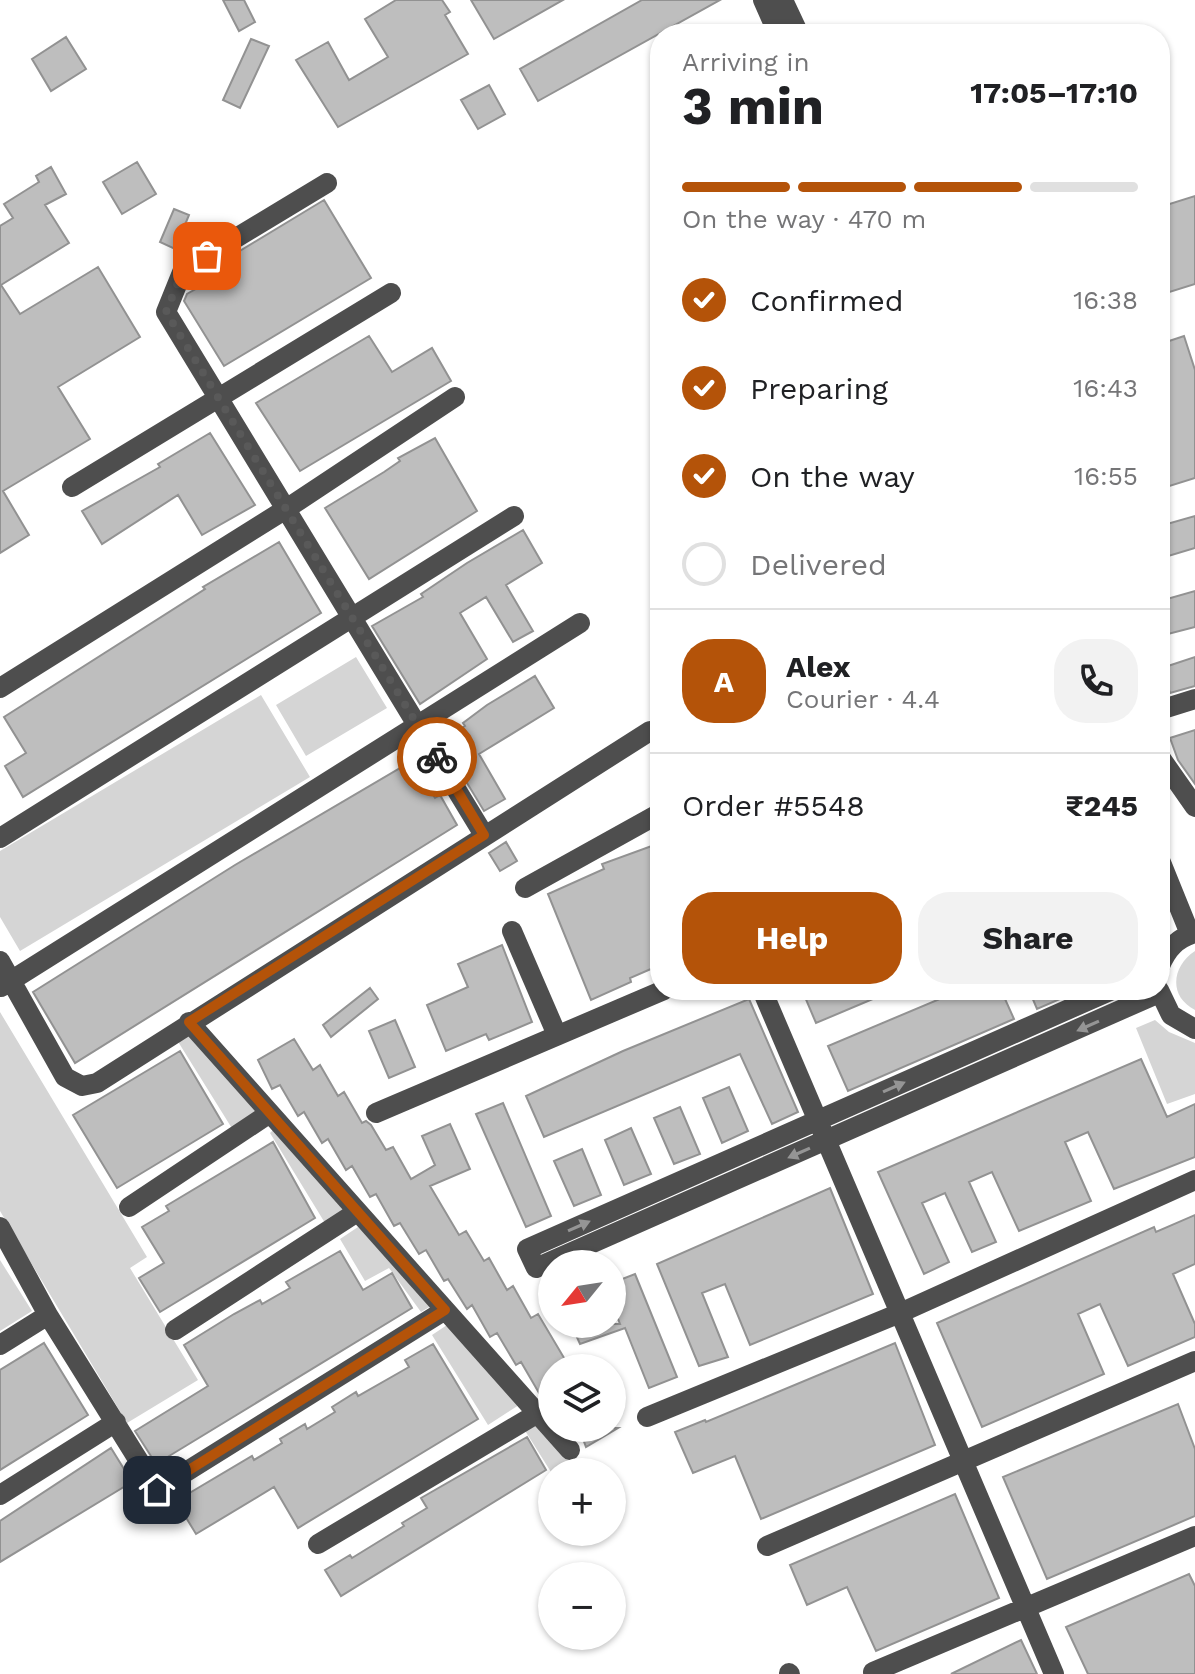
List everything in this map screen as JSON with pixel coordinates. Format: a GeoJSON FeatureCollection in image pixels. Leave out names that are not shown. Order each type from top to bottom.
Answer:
{"type":"FeatureCollection","features":[{"type":"Feature","properties":{"kind":"street"},"geometry":{"type":"LineString","coordinates":[[763,0],[774,24]]}},
{"type":"Feature","properties":{"kind":"street"},"geometry":{"type":"LineString","coordinates":[[783,0],[794,24]]}},
{"type":"Feature","properties":{"kind":"street"},"geometry":{"type":"LineString","coordinates":[[327,183],[183,270],[166,312],[484,835]]}},
{"type":"Feature","properties":{"kind":"street"},"geometry":{"type":"LineString","coordinates":[[72,487],[391,293]]}},
{"type":"Feature","properties":{"kind":"street"},"geometry":{"type":"LineString","coordinates":[[0,688],[286,509],[455,397]]}},
{"type":"Feature","properties":{"kind":"street"},"geometry":{"type":"LineString","coordinates":[[0,838],[514,516]]}},
{"type":"Feature","properties":{"kind":"street"},"geometry":{"type":"LineString","coordinates":[[6,984],[580,623]]}},
{"type":"Feature","properties":{"kind":"street"},"geometry":{"type":"LineString","coordinates":[[1170,707],[1195,699]]}},
{"type":"Feature","properties":{"kind":"street"},"geometry":{"type":"LineString","coordinates":[[0,961],[6,984],[65,1077],[82,1086],[97,1083],[650,731]]}},
{"type":"Feature","properties":{"kind":"street"},"geometry":{"type":"LineString","coordinates":[[1170,771],[1195,807]]}},
{"type":"Feature","properties":{"kind":"street"},"geometry":{"type":"LineString","coordinates":[[525,888],[650,819]]}},
{"type":"Feature","properties":{"kind":"street"},"geometry":{"type":"LineString","coordinates":[[1170,882],[1193,933],[1170,949]]}},
{"type":"Feature","properties":{"kind":"street"},"geometry":{"type":"LineString","coordinates":[[512,931],[557,1035]]}},
{"type":"Feature","properties":{"kind":"street"},"geometry":{"type":"LineString","coordinates":[[376,1113],[650,996]]}},
{"type":"Feature","properties":{"kind":"street"},"geometry":{"type":"LineString","coordinates":[[766,1000],[1054,1674]]}},
{"type":"Feature","properties":{"kind":"street"},"geometry":{"type":"LineString","coordinates":[[1090,1000],[527,1249],[536,1268],[1141,1000]]}},
{"type":"Feature","properties":{"kind":"street"},"geometry":{"type":"LineString","coordinates":[[1163,1000],[1171,1015],[1195,1029]]}},
{"type":"Feature","properties":{"kind":"street"},"geometry":{"type":"LineString","coordinates":[[189,1022],[538,1413],[318,1544]]}},
{"type":"Feature","properties":{"kind":"street"},"geometry":{"type":"LineString","coordinates":[[129,1207],[270,1113]]}},
{"type":"Feature","properties":{"kind":"street"},"geometry":{"type":"LineString","coordinates":[[647,1417],[900,1313],[1195,1180]]}},
{"type":"Feature","properties":{"kind":"street"},"geometry":{"type":"LineString","coordinates":[[175,1330],[357,1212]]}},
{"type":"Feature","properties":{"kind":"street"},"geometry":{"type":"LineString","coordinates":[[0,1227],[48,1315],[157,1490],[445,1310]]}},
{"type":"Feature","properties":{"kind":"street"},"geometry":{"type":"LineString","coordinates":[[0,1345],[48,1315]]}},
{"type":"Feature","properties":{"kind":"street"},"geometry":{"type":"LineString","coordinates":[[767,1546],[1195,1361]]}},
{"type":"Feature","properties":{"kind":"street"},"geometry":{"type":"LineString","coordinates":[[0,1495],[116,1422]]}},
{"type":"Feature","properties":{"kind":"street"},"geometry":{"type":"LineString","coordinates":[[563,1442],[570,1450]]}},
{"type":"Feature","properties":{"kind":"street"},"geometry":{"type":"LineString","coordinates":[[873,1672],[1195,1536]]}},
{"type":"Feature","properties":{"kind":"shaded area"},"geometry":{"type":"Polygon","coordinates":[[[356,657],[387,708],[306,756],[276,705],[356,657]]]}},
{"type":"Feature","properties":{"kind":"shaded area"},"geometry":{"type":"Polygon","coordinates":[[[261,695],[310,777],[20,951],[0,917],[0,851],[261,695]]]}},
{"type":"Feature","properties":{"kind":"shaded area"},"geometry":{"type":"Polygon","coordinates":[[[1195,951],[1195,1010],[1180,997],[1176,981],[1187,957],[1195,951]]]}},
{"type":"Feature","properties":{"kind":"shaded area"},"geometry":{"type":"Polygon","coordinates":[[[0,1012],[147,1257],[130,1268],[198,1380],[127,1423],[0,1211],[0,1012]]]}},
{"type":"Feature","properties":{"kind":"shaded area"},"geometry":{"type":"Polygon","coordinates":[[[1155,1020],[1169,1032],[1195,1043],[1195,1094],[1167,1104],[1136,1028],[1155,1020]]]}},
{"type":"Feature","properties":{"kind":"shaded area"},"geometry":{"type":"Polygon","coordinates":[[[188,1032],[259,1111],[233,1130],[177,1040],[188,1032]]]}},
{"type":"Feature","properties":{"kind":"shaded area"},"geometry":{"type":"Polygon","coordinates":[[[275,1128],[347,1209],[325,1223],[270,1133],[275,1128]]]}},
{"type":"Feature","properties":{"kind":"shaded area"},"geometry":{"type":"Polygon","coordinates":[[[358,1227],[431,1306],[421,1312],[389,1268],[365,1281],[340,1239],[358,1227]]]}},
{"type":"Feature","properties":{"kind":"shaded area"},"geometry":{"type":"Polygon","coordinates":[[[0,1260],[32,1311],[0,1331],[0,1260]]]}},
{"type":"Feature","properties":{"kind":"shaded area"},"geometry":{"type":"Polygon","coordinates":[[[450,1323],[519,1405],[488,1425],[432,1335],[450,1323]]]}},
{"type":"Feature","properties":{"kind":"shaded area"},"geometry":{"type":"Polygon","coordinates":[[[534,1420],[538,1424],[538,1442],[554,1442],[568,1458],[542,1458],[524,1429],[534,1420]]]}},
{"type":"Feature","properties":{"kind":"building"},"geometry":{"type":"Polygon","coordinates":[[[223,0],[244,0],[255,22],[239,31],[223,0]]]}},
{"type":"Feature","properties":{"kind":"building"},"geometry":{"type":"Polygon","coordinates":[[[396,0],[442,0],[450,12],[445,15],[468,54],[338,127],[296,60],[328,42],[349,80],[388,57],[365,19],[396,0]]]}},
{"type":"Feature","properties":{"kind":"building"},"geometry":{"type":"Polygon","coordinates":[[[471,0],[563,0],[494,39],[471,0]]]}},
{"type":"Feature","properties":{"kind":"building"},"geometry":{"type":"Polygon","coordinates":[[[642,0],[720,0],[677,24],[650,24],[650,39],[538,101],[520,69],[642,0]]]}},
{"type":"Feature","properties":{"kind":"building"},"geometry":{"type":"Polygon","coordinates":[[[66,37],[86,69],[51,91],[32,59],[66,37]]]}},
{"type":"Feature","properties":{"kind":"building"},"geometry":{"type":"Polygon","coordinates":[[[251,39],[269,46],[240,108],[223,100],[251,39]]]}},
{"type":"Feature","properties":{"kind":"building"},"geometry":{"type":"Polygon","coordinates":[[[489,85],[505,114],[478,129],[461,100],[489,85]]]}},
{"type":"Feature","properties":{"kind":"building"},"geometry":{"type":"Polygon","coordinates":[[[137,162],[156,194],[122,214],[103,182],[137,162]]]}},
{"type":"Feature","properties":{"kind":"building"},"geometry":{"type":"Polygon","coordinates":[[[51,167],[66,194],[45,205],[69,243],[1,285],[20,314],[98,267],[140,337],[58,387],[90,439],[3,491],[29,535],[0,553],[0,226],[13,218],[4,204],[39,182],[36,176],[51,167]]]}},
{"type":"Feature","properties":{"kind":"building"},"geometry":{"type":"Polygon","coordinates":[[[1195,196],[1195,284],[1170,292],[1170,204],[1195,196]]]}},
{"type":"Feature","properties":{"kind":"building"},"geometry":{"type":"Polygon","coordinates":[[[324,200],[371,278],[224,366],[184,301],[187,294],[201,286],[195,278],[324,200]]]}},
{"type":"Feature","properties":{"kind":"building"},"geometry":{"type":"Polygon","coordinates":[[[174,209],[189,215],[175,249],[160,242],[174,209]]]}},
{"type":"Feature","properties":{"kind":"building"},"geometry":{"type":"Polygon","coordinates":[[[369,336],[392,372],[432,348],[451,381],[300,471],[256,403],[369,336]]]}},
{"type":"Feature","properties":{"kind":"building"},"geometry":{"type":"Polygon","coordinates":[[[1184,336],[1195,370],[1195,478],[1170,486],[1170,341],[1184,336]]]}},
{"type":"Feature","properties":{"kind":"building"},"geometry":{"type":"Polygon","coordinates":[[[210,433],[255,505],[202,535],[178,495],[102,544],[82,511],[160,467],[158,464],[210,433]]]}},
{"type":"Feature","properties":{"kind":"building"},"geometry":{"type":"Polygon","coordinates":[[[435,438],[477,511],[369,579],[325,508],[384,472],[400,461],[398,458],[435,438]]]}},
{"type":"Feature","properties":{"kind":"building"},"geometry":{"type":"Polygon","coordinates":[[[1195,516],[1195,548],[1170,556],[1170,523],[1195,516]]]}},
{"type":"Feature","properties":{"kind":"building"},"geometry":{"type":"Polygon","coordinates":[[[523,530],[542,563],[506,585],[533,631],[513,642],[486,597],[460,613],[487,659],[420,704],[372,626],[423,597],[421,594],[467,563],[523,530]]]}},
{"type":"Feature","properties":{"kind":"building"},"geometry":{"type":"Polygon","coordinates":[[[279,542],[321,613],[23,797],[5,766],[26,753],[4,717],[205,589],[203,587],[279,542]]]}},
{"type":"Feature","properties":{"kind":"building"},"geometry":{"type":"Polygon","coordinates":[[[1195,591],[1195,627],[1170,633],[1170,598],[1195,591]]]}},
{"type":"Feature","properties":{"kind":"building"},"geometry":{"type":"Polygon","coordinates":[[[1195,657],[1195,686],[1170,693],[1170,665],[1195,657]]]}},
{"type":"Feature","properties":{"kind":"building"},"geometry":{"type":"Polygon","coordinates":[[[535,676],[554,708],[479,754],[505,799],[484,811],[441,740],[465,726],[463,723],[487,705],[535,676]]]}},
{"type":"Feature","properties":{"kind":"building"},"geometry":{"type":"Polygon","coordinates":[[[1195,730],[1195,784],[1178,760],[1170,738],[1195,730]]]}},
{"type":"Feature","properties":{"kind":"building"},"geometry":{"type":"Polygon","coordinates":[[[412,761],[435,798],[440,795],[457,825],[75,1063],[33,992],[235,865],[412,761]]]}},
{"type":"Feature","properties":{"kind":"building"},"geometry":{"type":"Polygon","coordinates":[[[506,842],[517,861],[500,871],[489,853],[506,842]]]}},
{"type":"Feature","properties":{"kind":"building"},"geometry":{"type":"Polygon","coordinates":[[[650,847],[650,969],[630,978],[631,982],[591,1000],[548,894],[604,869],[602,864],[650,847]]]}},
{"type":"Feature","properties":{"kind":"building"},"geometry":{"type":"Polygon","coordinates":[[[502,945],[532,1022],[489,1040],[486,1034],[446,1051],[427,1005],[468,987],[458,964],[502,945]]]}},
{"type":"Feature","properties":{"kind":"building"},"geometry":{"type":"Polygon","coordinates":[[[370,988],[378,999],[331,1037],[323,1025],[370,988]]]}},
{"type":"Feature","properties":{"kind":"building"},"geometry":{"type":"Polygon","coordinates":[[[749,1000],[798,1112],[772,1124],[740,1054],[544,1137],[526,1096],[623,1051],[749,1000]]]}},
{"type":"Feature","properties":{"kind":"building"},"geometry":{"type":"Polygon","coordinates":[[[806,1000],[870,1000],[816,1023],[806,1000]]]}},
{"type":"Feature","properties":{"kind":"building"},"geometry":{"type":"Polygon","coordinates":[[[937,1000],[1005,1000],[1014,1019],[848,1091],[828,1046],[937,1000]]]}},
{"type":"Feature","properties":{"kind":"building"},"geometry":{"type":"Polygon","coordinates":[[[1033,1000],[1058,1000],[1037,1009],[1033,1000]]]}},
{"type":"Feature","properties":{"kind":"building"},"geometry":{"type":"Polygon","coordinates":[[[395,1020],[415,1067],[389,1078],[369,1031],[395,1020]]]}},
{"type":"Feature","properties":{"kind":"building"},"geometry":{"type":"Polygon","coordinates":[[[294,1039],[313,1070],[320,1065],[338,1096],[344,1092],[362,1123],[366,1121],[371,1125],[386,1150],[393,1147],[411,1179],[435,1165],[422,1136],[450,1124],[470,1169],[430,1186],[459,1235],[466,1231],[484,1261],[489,1258],[507,1290],[513,1286],[531,1318],[538,1314],[538,1338],[552,1338],[562,1354],[538,1354],[538,1391],[521,1362],[516,1365],[497,1333],[490,1337],[472,1305],[467,1309],[448,1279],[444,1281],[426,1250],[419,1254],[400,1223],[394,1226],[376,1194],[370,1197],[352,1166],[346,1170],[328,1139],[322,1143],[304,1112],[298,1116],[280,1085],[272,1089],[258,1060],[294,1039]]]}},
{"type":"Feature","properties":{"kind":"building"},"geometry":{"type":"Polygon","coordinates":[[[180,1051],[223,1124],[117,1188],[73,1115],[180,1051]]]}},
{"type":"Feature","properties":{"kind":"building"},"geometry":{"type":"Polygon","coordinates":[[[1141,1059],[1167,1117],[1195,1104],[1195,1157],[1114,1189],[1088,1132],[1065,1142],[1091,1201],[1019,1231],[992,1172],[969,1182],[996,1242],[972,1252],[945,1193],[922,1203],[949,1262],[924,1274],[878,1172],[1141,1059]]]}},
{"type":"Feature","properties":{"kind":"building"},"geometry":{"type":"Polygon","coordinates":[[[729,1087],[748,1131],[722,1143],[703,1098],[729,1087]]]}},
{"type":"Feature","properties":{"kind":"building"},"geometry":{"type":"Polygon","coordinates":[[[503,1103],[551,1216],[526,1227],[476,1114],[503,1103]]]}},
{"type":"Feature","properties":{"kind":"building"},"geometry":{"type":"Polygon","coordinates":[[[680,1107],[700,1154],[674,1164],[654,1118],[680,1107]]]}},
{"type":"Feature","properties":{"kind":"building"},"geometry":{"type":"Polygon","coordinates":[[[631,1128],[651,1174],[624,1185],[605,1140],[631,1128]]]}},
{"type":"Feature","properties":{"kind":"building"},"geometry":{"type":"Polygon","coordinates":[[[273,1142],[315,1218],[160,1312],[139,1278],[164,1263],[142,1227],[169,1211],[166,1206],[273,1142]]]}},
{"type":"Feature","properties":{"kind":"building"},"geometry":{"type":"Polygon","coordinates":[[[582,1149],[601,1195],[574,1206],[554,1161],[582,1149]]]}},
{"type":"Feature","properties":{"kind":"building"},"geometry":{"type":"Polygon","coordinates":[[[830,1188],[873,1294],[750,1345],[725,1284],[702,1293],[728,1357],[699,1366],[657,1264],[830,1188]]]}},
{"type":"Feature","properties":{"kind":"building"},"geometry":{"type":"Polygon","coordinates":[[[1195,1215],[1195,1264],[1173,1274],[1195,1324],[1195,1337],[1128,1366],[1100,1304],[1078,1314],[1104,1374],[982,1427],[937,1323],[1154,1227],[1156,1232],[1195,1215]]]}},
{"type":"Feature","properties":{"kind":"building"},"geometry":{"type":"Polygon","coordinates":[[[340,1251],[363,1290],[392,1273],[412,1308],[156,1464],[135,1431],[208,1386],[184,1345],[260,1300],[262,1304],[290,1288],[286,1282],[340,1251]]]}},
{"type":"Feature","properties":{"kind":"building"},"geometry":{"type":"Polygon","coordinates":[[[635,1274],[677,1377],[649,1388],[626,1330],[626,1278],[635,1274]]]}},
{"type":"Feature","properties":{"kind":"building"},"geometry":{"type":"Polygon","coordinates":[[[577,1338],[597,1338],[580,1344],[577,1338]]]}},
{"type":"Feature","properties":{"kind":"building"},"geometry":{"type":"Polygon","coordinates":[[[44,1343],[88,1415],[0,1470],[0,1370],[44,1343]]]}},
{"type":"Feature","properties":{"kind":"building"},"geometry":{"type":"Polygon","coordinates":[[[895,1343],[935,1445],[761,1519],[735,1456],[693,1473],[675,1432],[895,1343]]]}},
{"type":"Feature","properties":{"kind":"building"},"geometry":{"type":"Polygon","coordinates":[[[433,1344],[478,1419],[298,1528],[274,1487],[196,1534],[176,1501],[252,1456],[254,1460],[305,1424],[307,1429],[335,1412],[332,1407],[356,1392],[358,1396],[409,1367],[405,1360],[433,1344]]]}},
{"type":"Feature","properties":{"kind":"building"},"geometry":{"type":"Polygon","coordinates":[[[1178,1404],[1195,1449],[1195,1516],[1047,1579],[1003,1477],[1178,1404]]]}},
{"type":"Feature","properties":{"kind":"building"},"geometry":{"type":"Polygon","coordinates":[[[527,1437],[539,1458],[538,1475],[341,1596],[325,1570],[350,1555],[352,1558],[404,1526],[402,1523],[427,1508],[421,1498],[527,1437]]]}},
{"type":"Feature","properties":{"kind":"building"},"geometry":{"type":"Polygon","coordinates":[[[111,1448],[132,1482],[0,1562],[0,1521],[111,1448]]]}},
{"type":"Feature","properties":{"kind":"building"},"geometry":{"type":"Polygon","coordinates":[[[955,1494],[999,1598],[876,1651],[847,1587],[807,1605],[790,1565],[955,1494]]]}},
{"type":"Feature","properties":{"kind":"building"},"geometry":{"type":"Polygon","coordinates":[[[1189,1574],[1195,1586],[1195,1674],[1088,1674],[1066,1627],[1189,1574]]]}},
{"type":"Feature","properties":{"kind":"building"},"geometry":{"type":"Polygon","coordinates":[[[1021,1640],[1037,1674],[951,1674],[1021,1640]]]}},
{"type":"Feature","properties":{"kind":"way so far"},"geometry":{"type":"LineString","coordinates":[[207,256],[183,270],[166,312],[437,757]]}},
{"type":"Feature","properties":{"kind":"route"},"geometry":{"type":"LineString","coordinates":[[157,1490],[445,1310],[189,1022],[484,835],[437,757]]}}]}
